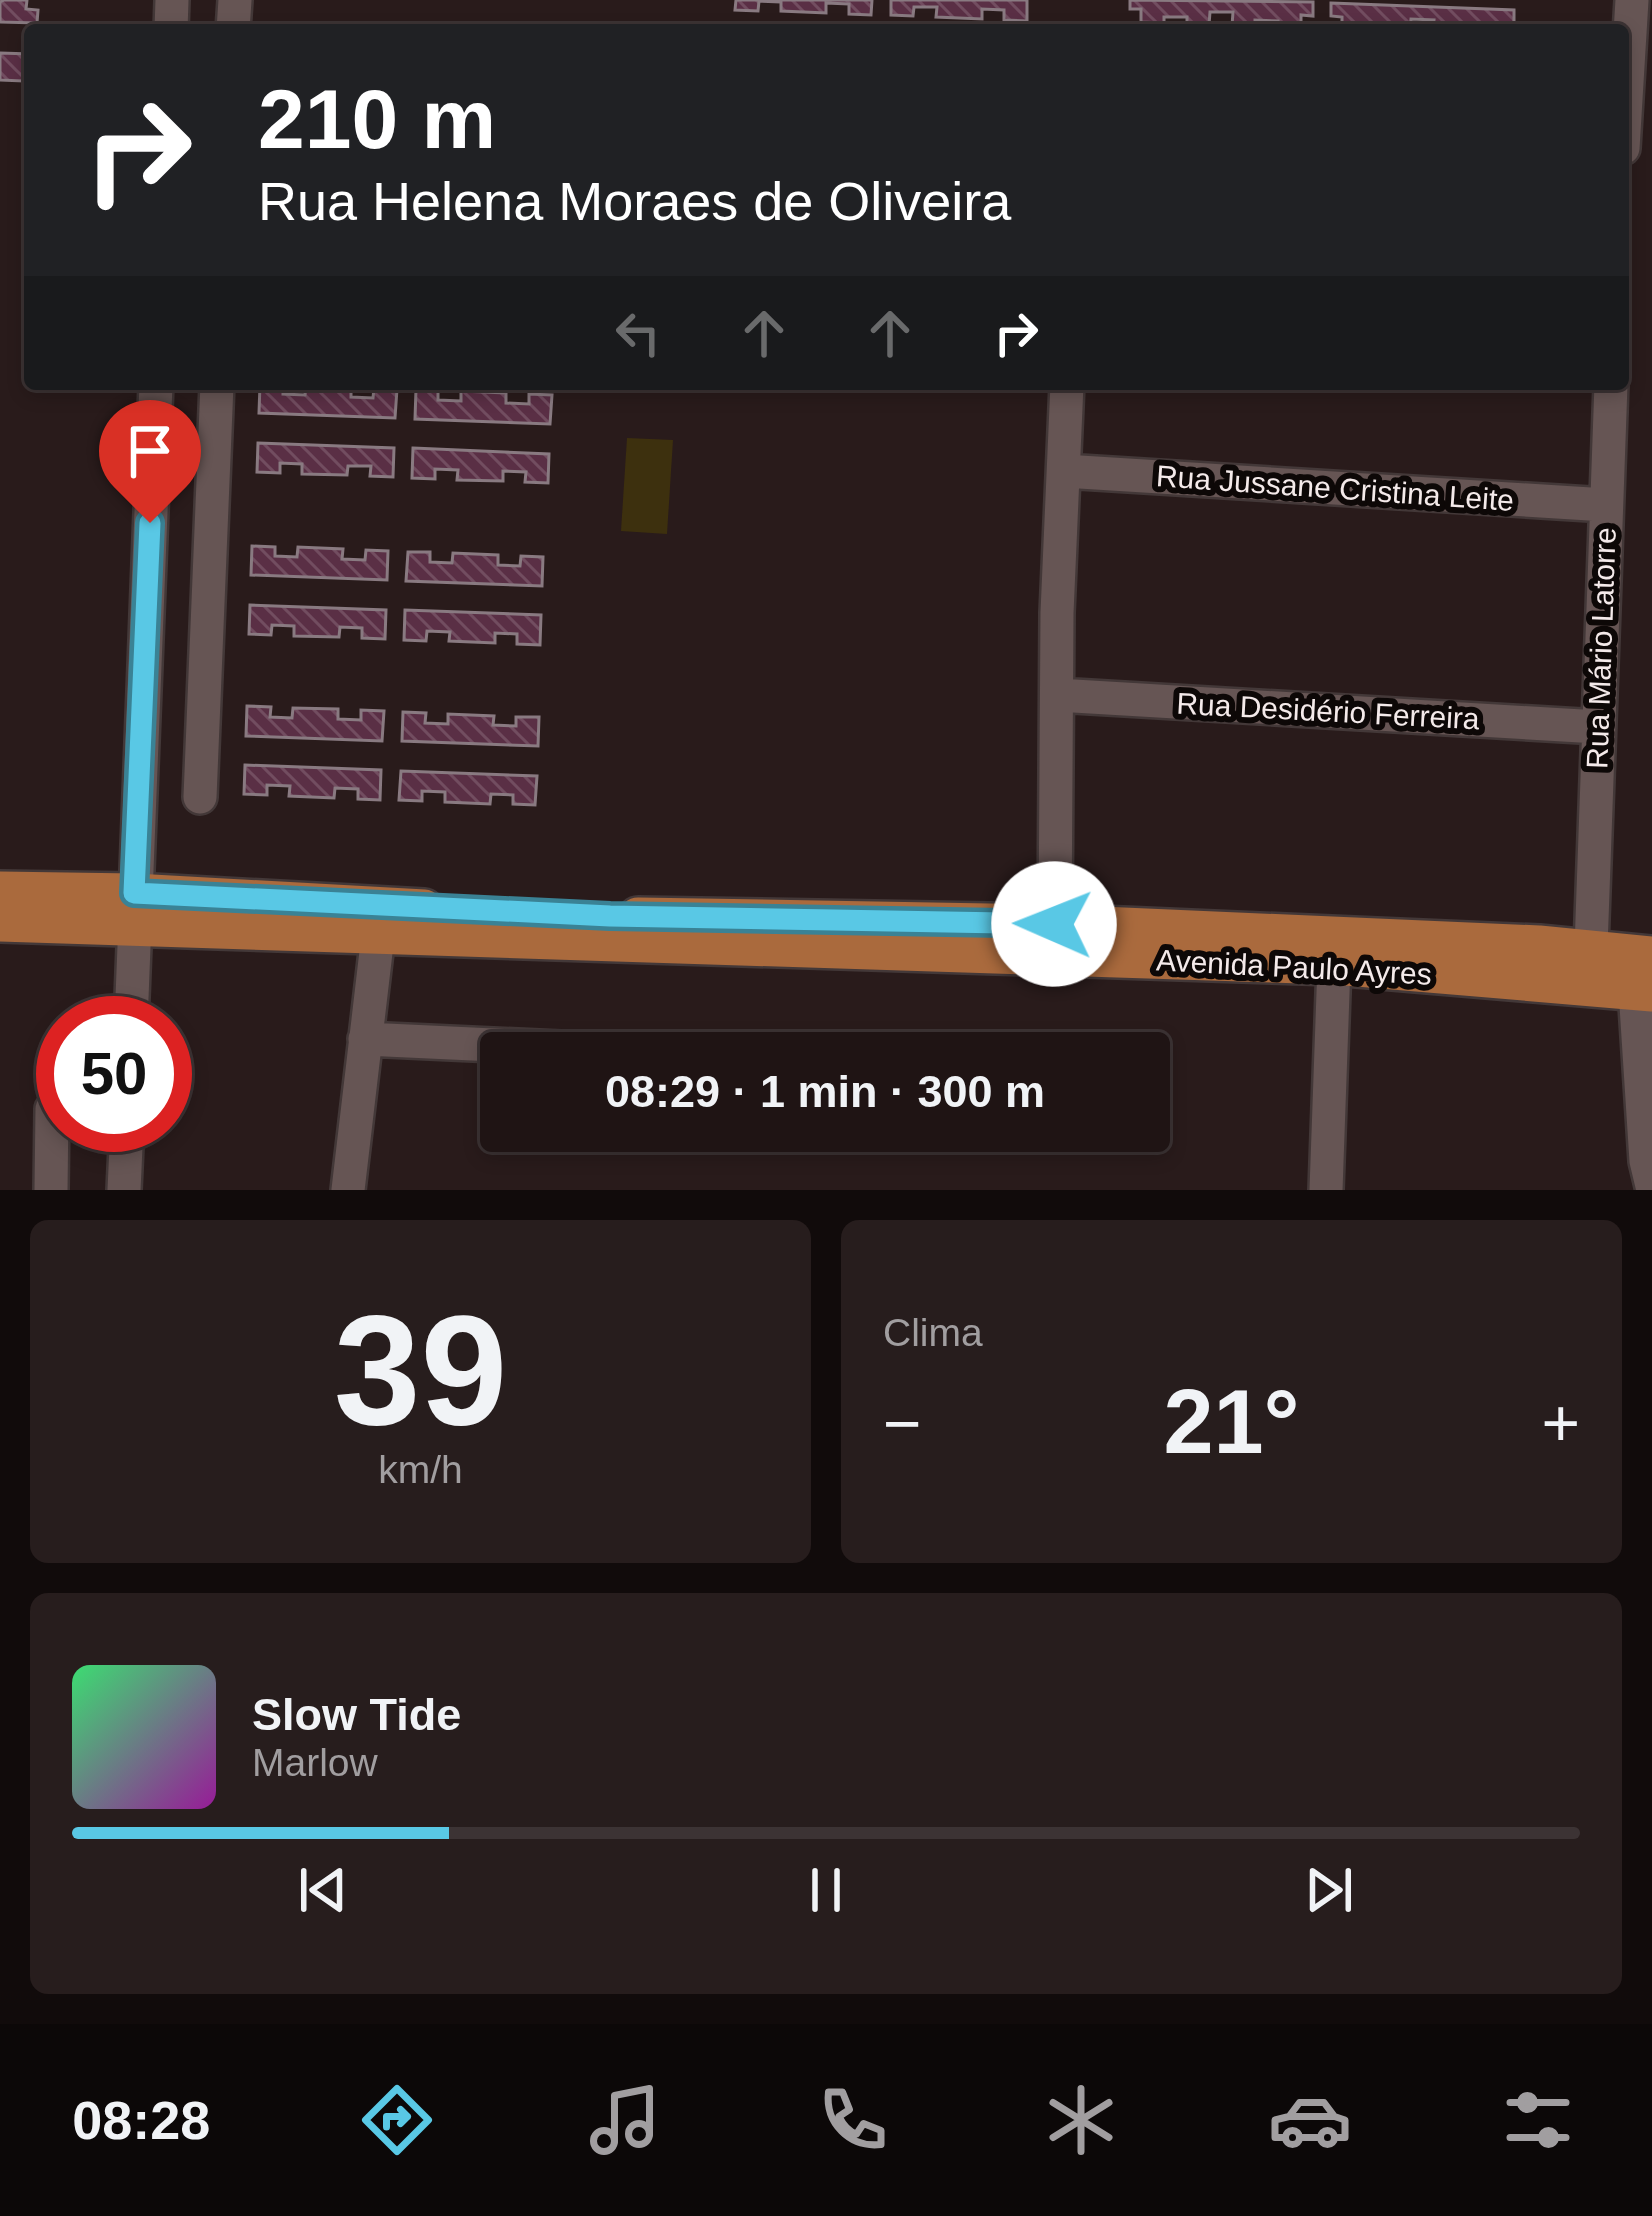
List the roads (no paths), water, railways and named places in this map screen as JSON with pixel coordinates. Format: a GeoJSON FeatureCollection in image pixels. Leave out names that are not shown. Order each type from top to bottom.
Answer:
{"type":"FeatureCollection","features":[{"type":"Feature","properties":{"kind":"main road","name":"Avenida Paulo Ayres"},"geometry":{"type":"LineString","coordinates":[[0,891],[134,910],[980,956],[1334,965],[1619,963]]}},
{"type":"Feature","properties":{"kind":"main road","name":"Avenida Paulo Ayres"},"geometry":{"type":"LineString","coordinates":[[0,922],[134,910]]}},
{"type":"Feature","properties":{"kind":"main road","name":"Avenida Paulo Ayres"},"geometry":{"type":"LineString","coordinates":[[377,921],[656,917],[1054,924],[1619,963]]}},
{"type":"Feature","properties":{"kind":"main road"},"geometry":{"type":"LineString","coordinates":[[980,956],[1029,949],[1049,937],[1054,924]]}},
{"type":"Feature","properties":{"kind":"street"},"geometry":{"type":"LineString","coordinates":[[1629,49],[1632,0]]}},
{"type":"Feature","properties":{"kind":"street"},"geometry":{"type":"LineString","coordinates":[[132,996],[156,390]]}},
{"type":"Feature","properties":{"kind":"street"},"geometry":{"type":"LineString","coordinates":[[200,797],[217,390]]}},
{"type":"Feature","properties":{"kind":"street"},"geometry":{"type":"LineString","coordinates":[[1054,924],[1067,390]]}},
{"type":"Feature","properties":{"kind":"street","name":"Rua Mário Latorre"},"geometry":{"type":"LineString","coordinates":[[1611,390],[1598,727],[1619,963],[1652,1186]]}},
{"type":"Feature","properties":{"kind":"street","name":"Rua Jussane Cristina Leite"},"geometry":{"type":"LineString","coordinates":[[1064,470],[1606,506]]}},
{"type":"Feature","properties":{"kind":"street","name":"Rua Desidério Ferreira"},"geometry":{"type":"LineString","coordinates":[[1057,695],[1598,727]]}},
{"type":"Feature","properties":{"kind":"street"},"geometry":{"type":"LineString","coordinates":[[348,1190],[377,921]]}},
{"type":"Feature","properties":{"kind":"street"},"geometry":{"type":"LineString","coordinates":[[1326,1190],[1334,965]]}},
{"type":"Feature","properties":{"kind":"street"},"geometry":{"type":"LineString","coordinates":[[365,1039],[480,1044]]}},
{"type":"Feature","properties":{"kind":"street"},"geometry":{"type":"LineString","coordinates":[[50,1190],[51,1152]]}},
{"type":"Feature","properties":{"kind":"street"},"geometry":{"type":"LineString","coordinates":[[124,1190],[126,1152]]}}]}
